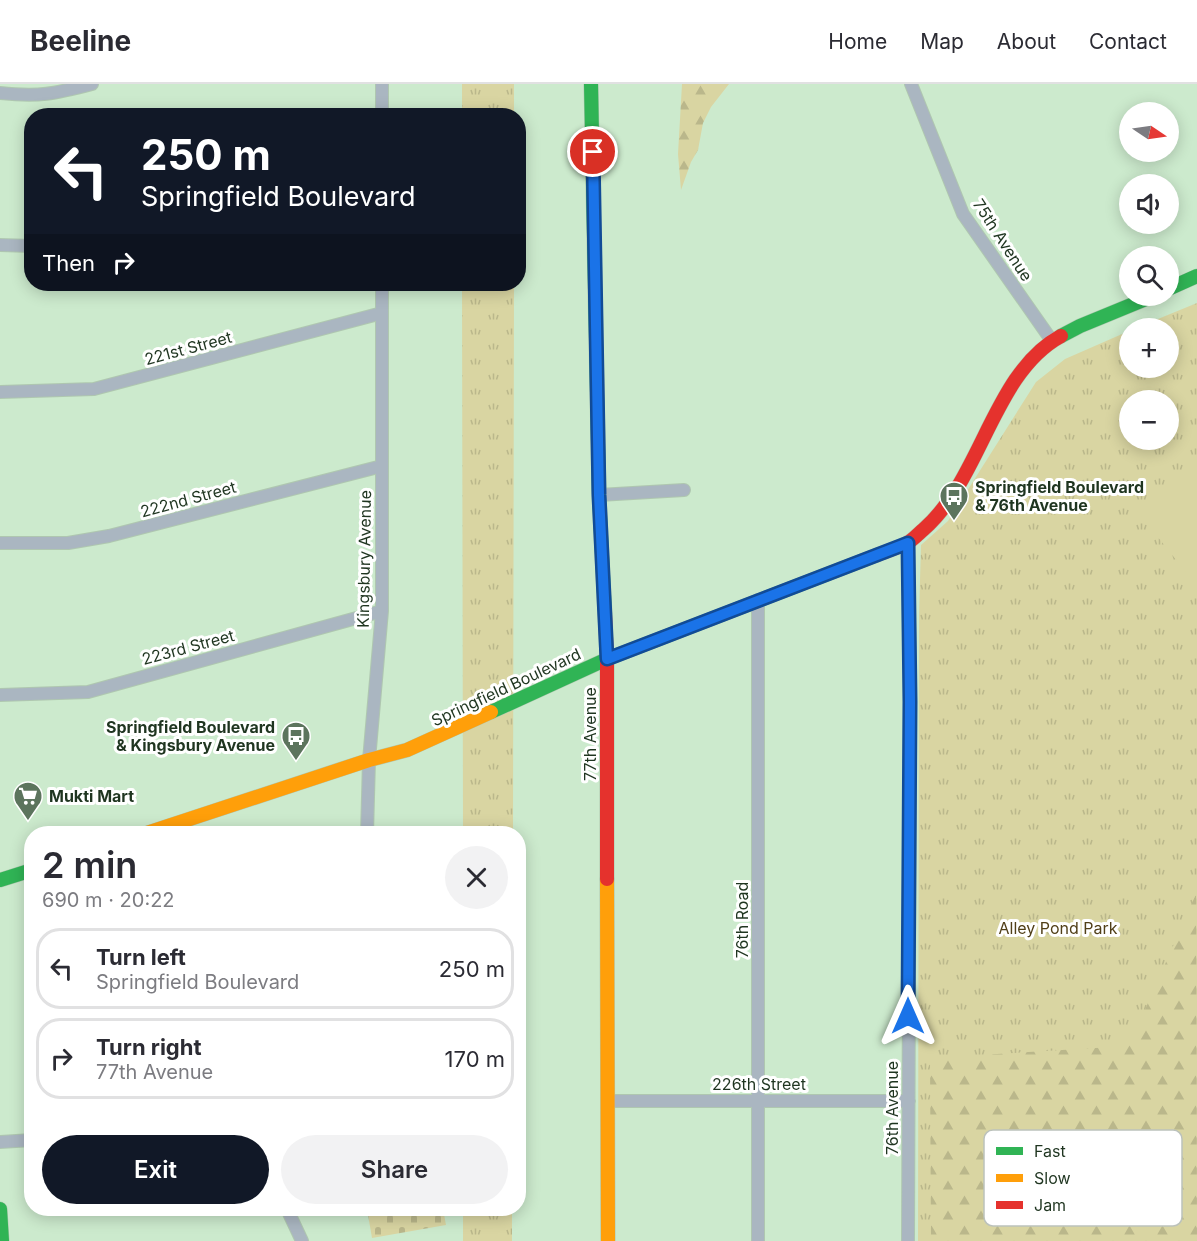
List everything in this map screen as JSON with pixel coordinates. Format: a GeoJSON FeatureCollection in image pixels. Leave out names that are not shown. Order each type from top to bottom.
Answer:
{"type":"FeatureCollection","features":[{"type":"Feature","properties":{"kind":"main road","name":"77th Avenue"},"geometry":{"type":"LineString","coordinates":[[591,84],[599,495],[607,659],[608,1241]]}},
{"type":"Feature","properties":{"kind":"main road"},"geometry":{"type":"LineString","coordinates":[[1179,284],[1197,276]]}},
{"type":"Feature","properties":{"kind":"main road","name":"Springfield Boulevard"},"geometry":{"type":"LineString","coordinates":[[168,826],[369,760],[407,750],[607,659],[908,543],[940,515],[972,463],[996,413],[1020,372],[1052,341],[1129,306]]}},
{"type":"Feature","properties":{"kind":"main road"},"geometry":{"type":"LineString","coordinates":[[0,880],[24,872]]}},
{"type":"Feature","properties":{"kind":"main road"},"geometry":{"type":"LineString","coordinates":[[0,1209],[2,1241]]}},
{"type":"Feature","properties":{"kind":"street"},"geometry":{"type":"LineString","coordinates":[[0,93],[27,90],[52,95],[92,84]]}},
{"type":"Feature","properties":{"kind":"street"},"geometry":{"type":"LineString","coordinates":[[382,84],[382,108]]}},
{"type":"Feature","properties":{"kind":"street","name":"75th Avenue"},"geometry":{"type":"LineString","coordinates":[[912,84],[963,214],[1052,341]]}},
{"type":"Feature","properties":{"kind":"street"},"geometry":{"type":"LineString","coordinates":[[0,245],[24,246]]}},
{"type":"Feature","properties":{"kind":"street","name":"Kingsbury Avenue"},"geometry":{"type":"LineString","coordinates":[[368,826],[369,760],[382,611],[382,291]]}},
{"type":"Feature","properties":{"kind":"street","name":"221st Street"},"geometry":{"type":"LineString","coordinates":[[0,392],[94,389],[382,313]]}},
{"type":"Feature","properties":{"kind":"street","name":"222nd Street"},"geometry":{"type":"LineString","coordinates":[[0,543],[68,543],[109,536],[382,466]]}},
{"type":"Feature","properties":{"kind":"street"},"geometry":{"type":"LineString","coordinates":[[599,495],[684,490]]}},
{"type":"Feature","properties":{"kind":"street","name":"76th Avenue"},"geometry":{"type":"LineString","coordinates":[[908,543],[910,702],[908,1241]]}},
{"type":"Feature","properties":{"kind":"street","name":"76th Road"},"geometry":{"type":"LineString","coordinates":[[758,600],[758,1241]]}},
{"type":"Feature","properties":{"kind":"street","name":"223rd Street"},"geometry":{"type":"LineString","coordinates":[[0,695],[88,692],[382,611]]}},
{"type":"Feature","properties":{"kind":"street","name":"226th Street"},"geometry":{"type":"LineString","coordinates":[[608,1101],[909,1101]]}},
{"type":"Feature","properties":{"kind":"street"},"geometry":{"type":"LineString","coordinates":[[0,1142],[24,1140]]}},
{"type":"Feature","properties":{"kind":"street"},"geometry":{"type":"LineString","coordinates":[[290,1216],[302,1241]]}},
{"type":"Feature","properties":{"kind":"green space"},"geometry":{"type":"Polygon","coordinates":[[[462,84],[514,84],[514,108],[462,108],[462,84]]]}},
{"type":"Feature","properties":{"kind":"green space"},"geometry":{"type":"Polygon","coordinates":[[[682,84],[729,84],[711,107],[703,123],[698,150],[681,190],[678,154],[682,84]]]}},
{"type":"Feature","properties":{"kind":"green space"},"geometry":{"type":"Polygon","coordinates":[[[462,291],[514,291],[513,826],[463,826],[462,291]]]}},
{"type":"Feature","properties":{"kind":"green space","name":"Alley Pond Park"},"geometry":{"type":"Polygon","coordinates":[[[1197,303],[1197,1241],[918,1241],[921,545],[948,521],[1036,382],[1065,359],[1119,335],[1119,378],[1179,378],[1179,318],[1160,318],[1197,303]]]}},
{"type":"Feature","properties":{"kind":"green space"},"geometry":{"type":"Polygon","coordinates":[[[1197,458],[1197,586],[1137,511],[1197,458]]]}},
{"type":"Feature","properties":{"kind":"green space"},"geometry":{"type":"Polygon","coordinates":[[[1196,894],[1197,1241],[931,1241],[930,1058],[1129,1046],[1196,894]]]}},
{"type":"Feature","properties":{"kind":"green space"},"geometry":{"type":"Polygon","coordinates":[[[368,1216],[444,1216],[446,1225],[372,1238],[368,1216]]]}},
{"type":"Feature","properties":{"kind":"green space"},"geometry":{"type":"Polygon","coordinates":[[[463,1216],[512,1216],[512,1241],[463,1241],[463,1216]]]}},
{"type":"Feature","properties":{"kind":"traffic: fast"},"geometry":{"type":"LineString","coordinates":[[591,84],[599,495],[605,614]]}},
{"type":"Feature","properties":{"kind":"traffic: fast"},"geometry":{"type":"LineString","coordinates":[[1179,284],[1197,276]]}},
{"type":"Feature","properties":{"kind":"traffic: fast"},"geometry":{"type":"LineString","coordinates":[[1061,336],[1129,306]]}},
{"type":"Feature","properties":{"kind":"traffic: fast"},"geometry":{"type":"LineString","coordinates":[[491,712],[607,659],[877,555]]}},
{"type":"Feature","properties":{"kind":"traffic: fast"},"geometry":{"type":"LineString","coordinates":[[0,880],[24,872]]}},
{"type":"Feature","properties":{"kind":"traffic: fast"},"geometry":{"type":"LineString","coordinates":[[0,1209],[2,1241]]}},
{"type":"Feature","properties":{"kind":"traffic: slow"},"geometry":{"type":"LineString","coordinates":[[168,826],[369,760],[407,750],[491,712]]}},
{"type":"Feature","properties":{"kind":"traffic: slow"},"geometry":{"type":"LineString","coordinates":[[607,879],[608,1241]]}},
{"type":"Feature","properties":{"kind":"traffic: jam"},"geometry":{"type":"LineString","coordinates":[[877,555],[909,542],[944,508],[1019,375],[1038,353],[1061,336]]}},
{"type":"Feature","properties":{"kind":"traffic: jam"},"geometry":{"type":"LineString","coordinates":[[605,614],[607,879]]}},
{"type":"Feature","properties":{"kind":"place","name":"Springfield Boulevard & 76th Avenue"},"geometry":{"type":"Point","coordinates":[954,522]}},
{"type":"Feature","properties":{"kind":"place","name":"Springfield Boulevard & Kingsbury Avenue"},"geometry":{"type":"Point","coordinates":[296,762]}},
{"type":"Feature","properties":{"kind":"place","name":"Mukti Mart"},"geometry":{"type":"Point","coordinates":[28,822]}},
{"type":"Feature","properties":{"kind":"route"},"geometry":{"type":"LineString","coordinates":[[593,152],[599,495],[607,659],[908,543],[910,702],[908,1016]]}}]}
